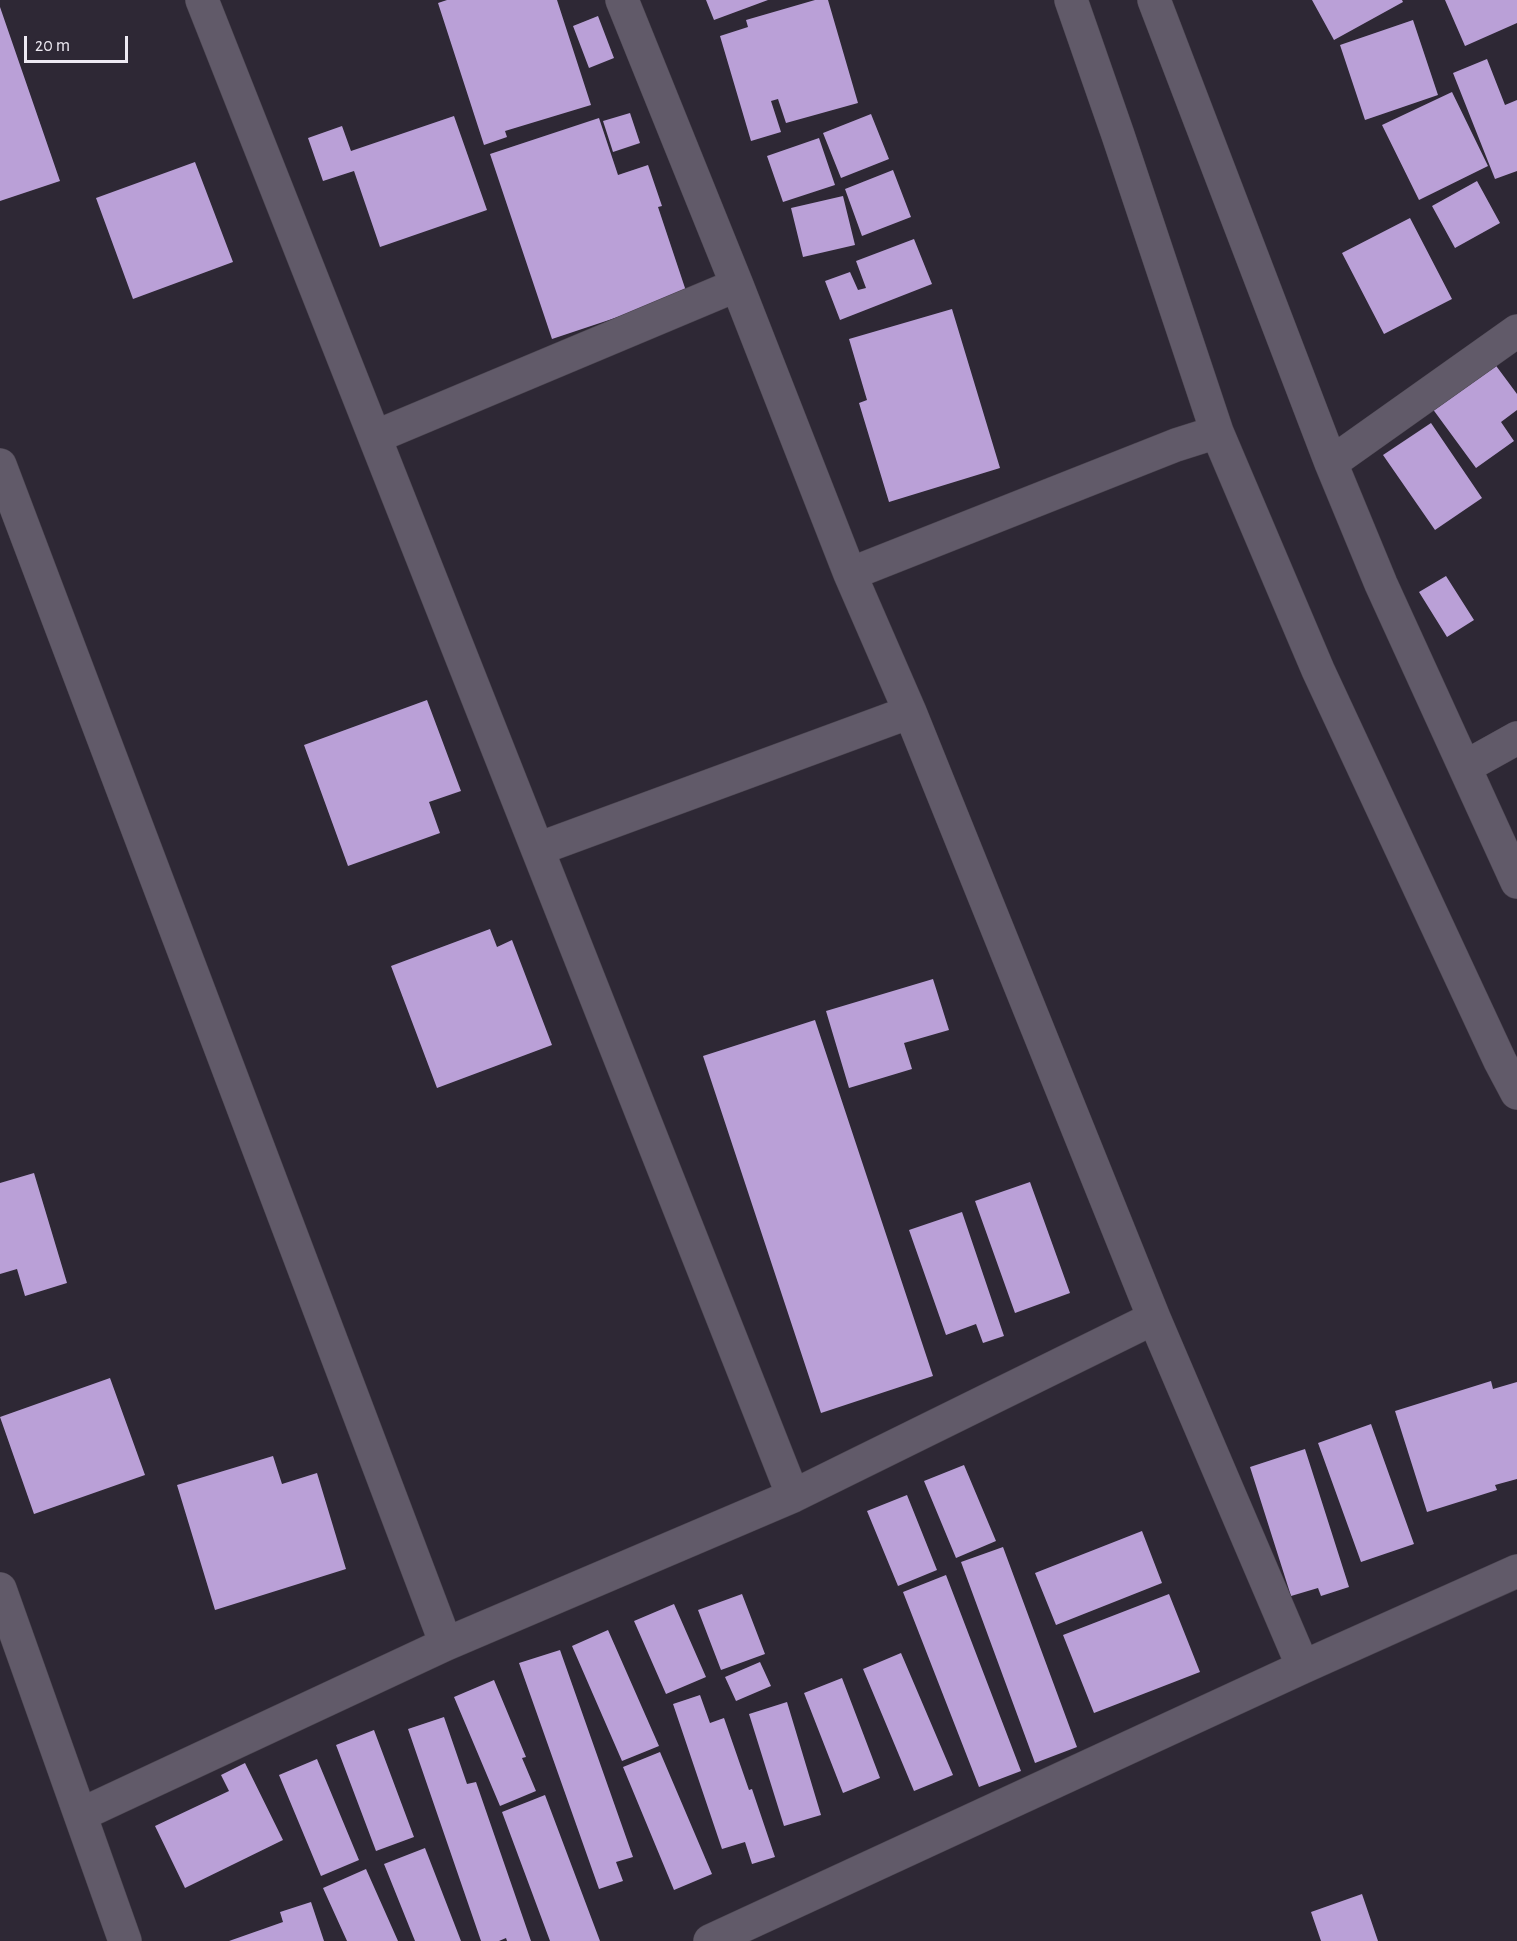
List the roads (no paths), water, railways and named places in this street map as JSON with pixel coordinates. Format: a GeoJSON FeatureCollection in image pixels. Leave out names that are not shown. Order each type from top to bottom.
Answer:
{"type":"FeatureCollection","features":[{"type":"Feature","properties":{"kind":"street"},"geometry":{"type":"LineString","coordinates":[[202,0],[793,1496]]}},
{"type":"Feature","properties":{"kind":"street"},"geometry":{"type":"LineString","coordinates":[[622,0],[850,574],[910,712],[1154,1318],[1303,1667]]}},
{"type":"Feature","properties":{"kind":"street"},"geometry":{"type":"LineString","coordinates":[[1071,0],[1217,432],[1318,670],[1494,1050],[1517,1093]]}},
{"type":"Feature","properties":{"kind":"street"},"geometry":{"type":"LineString","coordinates":[[1154,0],[1331,463],[1381,584],[1517,882]]}},
{"type":"Feature","properties":{"kind":"street"},"geometry":{"type":"LineString","coordinates":[[375,437],[737,285]]}},
{"type":"Feature","properties":{"kind":"street"},"geometry":{"type":"LineString","coordinates":[[1331,463],[1517,331]]}},
{"type":"Feature","properties":{"kind":"street"},"geometry":{"type":"LineString","coordinates":[[850,574],[1176,445],[1217,432]]}},
{"type":"Feature","properties":{"kind":"street"},"geometry":{"type":"LineString","coordinates":[[0,465],[446,1644]]}},
{"type":"Feature","properties":{"kind":"street"},"geometry":{"type":"LineString","coordinates":[[538,849],[910,712]]}},
{"type":"Feature","properties":{"kind":"street"},"geometry":{"type":"LineString","coordinates":[[1465,767],[1517,738]]}},
{"type":"Feature","properties":{"kind":"street"},"geometry":{"type":"LineString","coordinates":[[82,1814],[446,1644],[793,1496],[1154,1318]]}},
{"type":"Feature","properties":{"kind":"street"},"geometry":{"type":"LineString","coordinates":[[710,1941],[1303,1667],[1517,1571]]}},
{"type":"Feature","properties":{"kind":"street"},"geometry":{"type":"LineString","coordinates":[[0,1589],[82,1814],[125,1941]]}}]}
